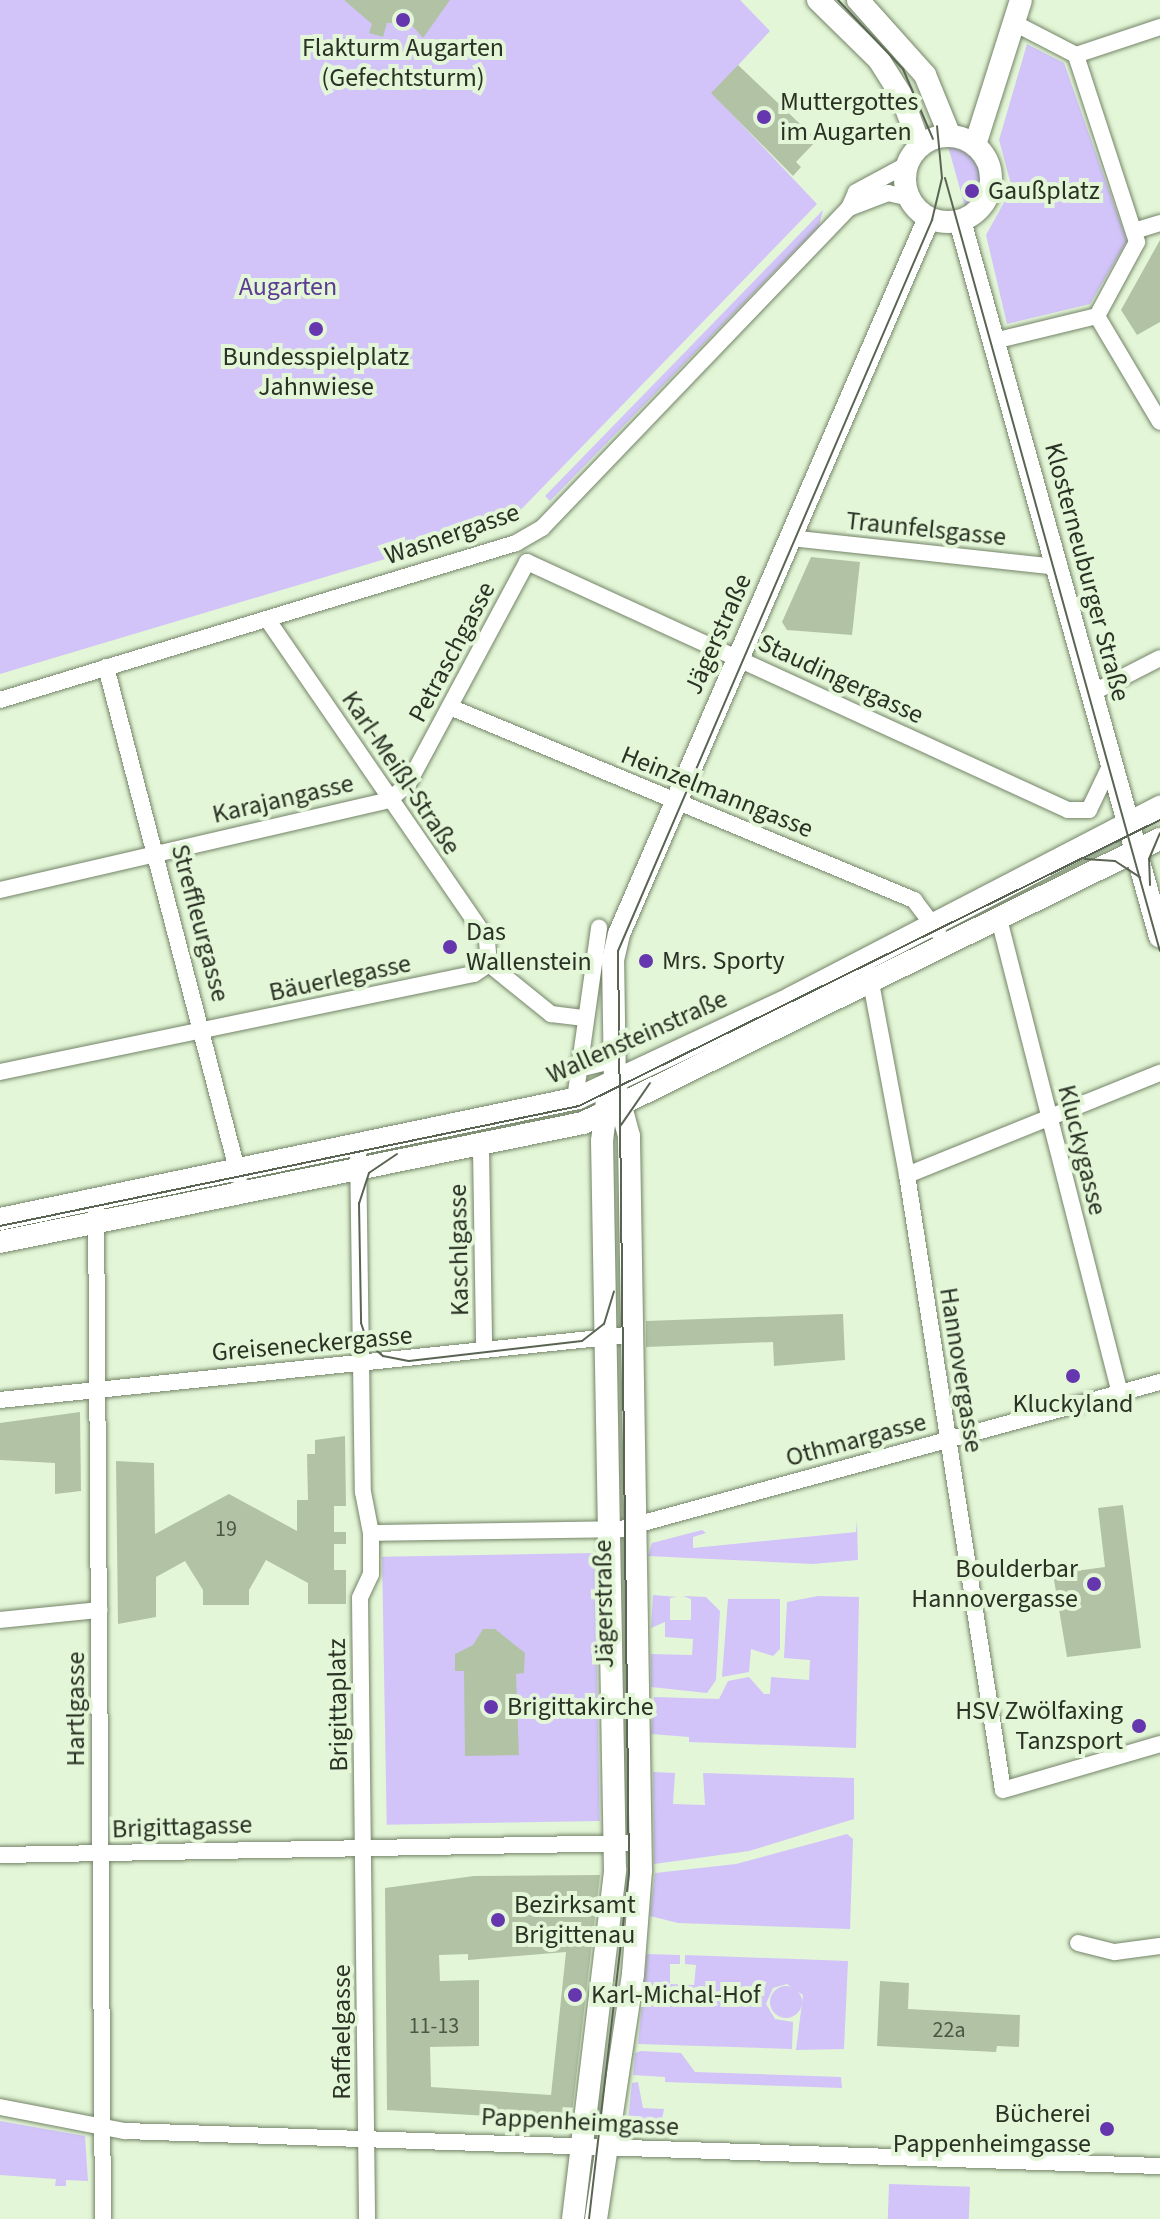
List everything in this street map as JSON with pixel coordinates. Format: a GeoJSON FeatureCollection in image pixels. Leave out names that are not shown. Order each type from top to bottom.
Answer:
{"type":"FeatureCollection","features":[{"type":"Feature","properties":{"kind":"main road"},"geometry":{"type":"LineString","coordinates":[[818,0],[879,60],[901,95],[914,155],[909,198],[929,218],[960,221],[977,212],[990,191],[990,166],[975,145],[950,136],[914,155]]}},
{"type":"Feature","properties":{"kind":"main road"},"geometry":{"type":"LineString","coordinates":[[858,0],[925,75],[950,136]]}},
{"type":"Feature","properties":{"kind":"main road"},"geometry":{"type":"LineString","coordinates":[[975,145],[1021,0]]}},
{"type":"Feature","properties":{"kind":"main road","name":"Jägerstraße"},"geometry":{"type":"LineString","coordinates":[[573,2219],[585,2148],[614,1841],[629,1335],[611,1073],[619,934],[929,218]]}},
{"type":"Feature","properties":{"kind":"main road","name":"Klosterneuburger Straße"},"geometry":{"type":"LineString","coordinates":[[960,221],[1160,937]]}},
{"type":"Feature","properties":{"kind":"main road","name":"Wallensteinstraße"},"geometry":{"type":"LineString","coordinates":[[0,1219],[537,1110],[611,1073],[862,960],[1160,807]]}},
{"type":"Feature","properties":{"kind":"main road","name":"Wallensteinstraße"},"geometry":{"type":"LineString","coordinates":[[0,1242],[481,1148],[615,1110],[1160,839]]}},
{"type":"Feature","properties":{"kind":"main road","name":"Jägerstraße"},"geometry":{"type":"LineString","coordinates":[[596,2219],[610,2149],[640,1900],[621,1528],[606,1338],[615,1110]]}},
{"type":"Feature","properties":{"kind":"street"},"geometry":{"type":"LineString","coordinates":[[994,341],[1097,316],[1137,242],[1076,55],[1014,23]]}},
{"type":"Feature","properties":{"kind":"street"},"geometry":{"type":"LineString","coordinates":[[1076,55],[1160,27]]}},
{"type":"Feature","properties":{"kind":"street","name":"Wasnergasse"},"geometry":{"type":"LineString","coordinates":[[0,700],[516,543],[542,528],[849,208],[856,192],[914,155]]}},
{"type":"Feature","properties":{"kind":"street","name":"Wasnergasse"},"geometry":{"type":"LineString","coordinates":[[849,208],[888,193],[909,198]]}},
{"type":"Feature","properties":{"kind":"street"},"geometry":{"type":"LineString","coordinates":[[1134,231],[1160,223]]}},
{"type":"Feature","properties":{"kind":"street"},"geometry":{"type":"LineString","coordinates":[[1097,316],[1160,422]]}},
{"type":"Feature","properties":{"kind":"street","name":"Traunfelsgasse"},"geometry":{"type":"LineString","coordinates":[[790,538],[1057,567]]}},
{"type":"Feature","properties":{"kind":"street","name":"Staudingergasse"},"geometry":{"type":"LineString","coordinates":[[527,562],[1080,813],[1089,810],[1111,764]]}},
{"type":"Feature","properties":{"kind":"street","name":"Petraschgasse"},"geometry":{"type":"LineString","coordinates":[[389,800],[408,784],[527,562]]}},
{"type":"Feature","properties":{"kind":"street","name":"Karl-Meißl-Straße"},"geometry":{"type":"LineString","coordinates":[[267,619],[389,800],[491,960],[551,1014],[585,1018]]}},
{"type":"Feature","properties":{"kind":"street"},"geometry":{"type":"LineString","coordinates":[[1092,693],[1160,658]]}},
{"type":"Feature","properties":{"kind":"street","name":"Streffleurgasse"},"geometry":{"type":"LineString","coordinates":[[106,667],[204,1028],[243,1194]]}},
{"type":"Feature","properties":{"kind":"street","name":"Heinzelmanngasse"},"geometry":{"type":"LineString","coordinates":[[450,707],[914,900],[947,944]]}},
{"type":"Feature","properties":{"kind":"street","name":"Karajangasse"},"geometry":{"type":"LineString","coordinates":[[0,890],[389,800]]}},
{"type":"Feature","properties":{"kind":"street","name":"Kluckygasse"},"geometry":{"type":"LineString","coordinates":[[999,919],[1120,1393]]}},
{"type":"Feature","properties":{"kind":"street"},"geometry":{"type":"LineString","coordinates":[[512,1105],[577,1090],[599,928]]}},
{"type":"Feature","properties":{"kind":"street","name":"Bäuerlegasse"},"geometry":{"type":"LineString","coordinates":[[0,1072],[474,974],[491,960]]}},
{"type":"Feature","properties":{"kind":"street","name":"Hannovergasse"},"geometry":{"type":"LineString","coordinates":[[862,960],[874,980],[1003,1790],[1160,1744]]}},
{"type":"Feature","properties":{"kind":"street"},"geometry":{"type":"LineString","coordinates":[[579,1069],[611,1073]]}},
{"type":"Feature","properties":{"kind":"street"},"geometry":{"type":"LineString","coordinates":[[907,1175],[1160,1073]]}},
{"type":"Feature","properties":{"kind":"street"},"geometry":{"type":"LineString","coordinates":[[358,1147],[363,1492],[371,1533],[621,1528]]}},
{"type":"Feature","properties":{"kind":"street","name":"Kaschlgasse"},"geometry":{"type":"LineString","coordinates":[[481,1148],[484,1350]]}},
{"type":"Feature","properties":{"kind":"street","name":"Hartlgasse"},"geometry":{"type":"LineString","coordinates":[[96,1199],[103,2219]]}},
{"type":"Feature","properties":{"kind":"street","name":"Greiseneckergasse"},"geometry":{"type":"LineString","coordinates":[[0,1400],[629,1335]]}},
{"type":"Feature","properties":{"kind":"street","name":"Othmargasse"},"geometry":{"type":"LineString","coordinates":[[621,1528],[1160,1382]]}},
{"type":"Feature","properties":{"kind":"street","name":"Brigittaplatz"},"geometry":{"type":"LineString","coordinates":[[365,1845],[360,1598],[371,1574],[371,1533]]}},
{"type":"Feature","properties":{"kind":"street"},"geometry":{"type":"LineString","coordinates":[[0,1620],[99,1610]]}},
{"type":"Feature","properties":{"kind":"street"},"geometry":{"type":"LineString","coordinates":[[365,1845],[639,1843]]}},
{"type":"Feature","properties":{"kind":"street","name":"Brigittagasse"},"geometry":{"type":"LineString","coordinates":[[0,1855],[365,1845]]}},
{"type":"Feature","properties":{"kind":"street","name":"Raffaelgasse"},"geometry":{"type":"LineString","coordinates":[[365,1845],[367,2219]]}},
{"type":"Feature","properties":{"kind":"street"},"geometry":{"type":"LineString","coordinates":[[1078,1943],[1115,1952],[1160,1946]]}},
{"type":"Feature","properties":{"kind":"street","name":"Pappenheimgasse"},"geometry":{"type":"LineString","coordinates":[[0,2107],[101,2126],[610,2149],[1160,2166]]}},
{"type":"Feature","properties":{"kind":"green space","name":"Augarten"},"geometry":{"type":"Polygon","coordinates":[[[0,0],[740,0],[770,31],[712,93],[817,204],[509,522],[0,674],[0,0]]]}},
{"type":"Feature","properties":{"kind":"green space"},"geometry":{"type":"Polygon","coordinates":[[[1027,44],[1064,63],[1127,241],[1090,304],[1007,324],[986,235],[1012,188],[999,140],[1027,44]]]}},
{"type":"Feature","properties":{"kind":"green space"},"geometry":{"type":"Polygon","coordinates":[[[948,146],[968,153],[981,171],[979,193],[965,207],[948,146]]]}},
{"type":"Feature","properties":{"kind":"green space"},"geometry":{"type":"Polygon","coordinates":[[[823,210],[819,226],[550,501],[545,496],[823,210]]]}},
{"type":"Feature","properties":{"kind":"green space"},"geometry":{"type":"Polygon","coordinates":[[[857,1520],[858,1560],[813,1564],[648,1556],[652,1543],[702,1530],[706,1533],[693,1537],[693,1548],[856,1532],[857,1520]]]}},
{"type":"Feature","properties":{"kind":"green space"},"geometry":{"type":"Polygon","coordinates":[[[595,1553],[600,1821],[387,1825],[382,1557],[595,1553]]]}},
{"type":"Feature","properties":{"kind":"green space"},"geometry":{"type":"Polygon","coordinates":[[[653,1595],[677,1597],[670,1598],[670,1620],[691,1620],[691,1599],[683,1596],[706,1597],[720,1611],[716,1680],[707,1693],[651,1687],[651,1654],[692,1655],[693,1639],[665,1637],[665,1622],[651,1628],[653,1595]]]}},
{"type":"Feature","properties":{"kind":"green space"},"geometry":{"type":"Polygon","coordinates":[[[818,1596],[859,1597],[856,1748],[689,1742],[689,1737],[651,1734],[654,1697],[719,1699],[728,1681],[749,1677],[764,1694],[770,1694],[771,1677],[809,1680],[810,1660],[784,1658],[787,1602],[818,1596]]]}},
{"type":"Feature","properties":{"kind":"green space"},"geometry":{"type":"Polygon","coordinates":[[[728,1599],[780,1599],[780,1649],[773,1656],[751,1649],[749,1672],[722,1677],[728,1599]]]}},
{"type":"Feature","properties":{"kind":"green space"},"geometry":{"type":"Polygon","coordinates":[[[653,1772],[675,1773],[673,1804],[705,1805],[703,1773],[854,1778],[854,1819],[749,1851],[654,1864],[653,1772]]]}},
{"type":"Feature","properties":{"kind":"green space"},"geometry":{"type":"Polygon","coordinates":[[[847,1834],[853,1839],[850,1929],[678,1923],[650,1916],[655,1873],[736,1864],[847,1834]]]}},
{"type":"Feature","properties":{"kind":"green space"},"geometry":{"type":"Polygon","coordinates":[[[647,1954],[680,1955],[680,1964],[670,1964],[670,1984],[694,1985],[696,1965],[685,1964],[685,1955],[848,1961],[844,2049],[796,2050],[803,1995],[787,1984],[773,1988],[766,2004],[775,2019],[793,2022],[792,2049],[638,2044],[647,1954]]]}},
{"type":"Feature","properties":{"kind":"green space"},"geometry":{"type":"Polygon","coordinates":[[[786,1986],[797,1991],[802,2002],[797,2013],[786,2018],[775,2013],[770,2002],[775,1991],[786,1986]]]}},
{"type":"Feature","properties":{"kind":"green space"},"geometry":{"type":"Polygon","coordinates":[[[635,2053],[681,2053],[695,2072],[841,2077],[842,2088],[665,2082],[665,2077],[633,2075],[635,2053]]]}},
{"type":"Feature","properties":{"kind":"green space"},"geometry":{"type":"Polygon","coordinates":[[[638,2082],[643,2108],[664,2109],[661,2124],[628,2120],[632,2083],[638,2082]]]}},
{"type":"Feature","properties":{"kind":"green space"},"geometry":{"type":"Polygon","coordinates":[[[0,2121],[85,2136],[88,2181],[66,2180],[66,2186],[55,2186],[56,2179],[0,2175],[0,2121]]]}},
{"type":"Feature","properties":{"kind":"green space"},"geometry":{"type":"Polygon","coordinates":[[[889,2184],[970,2187],[969,2219],[888,2219],[889,2184]]]}},
{"type":"Feature","properties":{"kind":"building","name":"Flakturm Augarten (Gefechtsturm)"},"geometry":{"type":"Polygon","coordinates":[[[344,0],[450,0],[423,38],[410,23],[387,23],[383,37],[369,33],[372,24],[344,0]]]}},
{"type":"Feature","properties":{"kind":"building","name":"Muttergottes im Augarten"},"geometry":{"type":"Polygon","coordinates":[[[738,65],[817,140],[796,162],[801,167],[793,176],[711,93],[738,65]]]}},
{"type":"Feature","properties":{"kind":"building"},"geometry":{"type":"Polygon","coordinates":[[[1160,240],[1160,322],[1137,335],[1121,310],[1160,240]]]}},
{"type":"Feature","properties":{"kind":"building"},"geometry":{"type":"Polygon","coordinates":[[[811,557],[860,562],[852,635],[787,630],[782,622],[811,557]]]}},
{"type":"Feature","properties":{"kind":"building"},"geometry":{"type":"Polygon","coordinates":[[[843,1314],[845,1360],[774,1366],[773,1342],[646,1347],[646,1321],[843,1314]]]}},
{"type":"Feature","properties":{"kind":"building"},"geometry":{"type":"Polygon","coordinates":[[[80,1412],[81,1491],[55,1494],[55,1463],[0,1460],[0,1423],[80,1412]]]}},
{"type":"Feature","properties":{"kind":"building"},"geometry":{"type":"Polygon","coordinates":[[[345,1436],[346,1506],[334,1506],[334,1532],[346,1532],[346,1544],[334,1544],[334,1570],[346,1570],[346,1604],[308,1604],[308,1583],[266,1560],[249,1590],[249,1605],[203,1605],[203,1590],[185,1561],[156,1577],[156,1617],[118,1624],[116,1461],[154,1463],[155,1534],[229,1494],[297,1531],[297,1500],[308,1500],[307,1454],[315,1454],[315,1440],[345,1436]]]}},
{"type":"Feature","properties":{"kind":"building","name":"Boulderbar Hannovergasse"},"geometry":{"type":"Polygon","coordinates":[[[1123,1505],[1141,1648],[1067,1657],[1053,1574],[1105,1567],[1098,1508],[1123,1505]]]}},
{"type":"Feature","properties":{"kind":"building","name":"Brigittakirche"},"geometry":{"type":"Polygon","coordinates":[[[483,1629],[495,1629],[525,1653],[524,1673],[516,1674],[519,1755],[465,1756],[464,1671],[455,1671],[455,1654],[473,1645],[483,1629]]]}},
{"type":"Feature","properties":{"kind":"building"},"geometry":{"type":"Polygon","coordinates":[[[600,1875],[571,2121],[387,2110],[385,1888],[474,1876],[600,1875]],[[566,1952],[468,1960],[468,1954],[439,1955],[440,1981],[479,1980],[479,2046],[430,2047],[431,2087],[551,2095],[566,1952]]]}},
{"type":"Feature","properties":{"kind":"building"},"geometry":{"type":"Polygon","coordinates":[[[880,1981],[909,1983],[908,2009],[1020,2015],[1019,2047],[997,2046],[996,2052],[877,2046],[880,1981]]]}},
{"type":"Feature","properties":{"kind":"tram line"},"geometry":{"type":"LineString","coordinates":[[838,0],[903,69],[933,139]]}},
{"type":"Feature","properties":{"kind":"tram line"},"geometry":{"type":"LineString","coordinates":[[589,2219],[629,1873],[618,951],[932,220],[942,178],[937,126]]}},
{"type":"Feature","properties":{"kind":"tram line"},"geometry":{"type":"LineString","coordinates":[[945,178],[1160,951]]}},
{"type":"Feature","properties":{"kind":"tram line"},"geometry":{"type":"LineString","coordinates":[[0,1226],[579,1106],[1160,820]]}},
{"type":"Feature","properties":{"kind":"tram line"},"geometry":{"type":"LineString","coordinates":[[1150,885],[1149,859],[1160,833]]}},
{"type":"Feature","properties":{"kind":"tram line"},"geometry":{"type":"LineString","coordinates":[[1085,859],[1115,861],[1140,877]]}},
{"type":"Feature","properties":{"kind":"tram line"},"geometry":{"type":"LineString","coordinates":[[621,1125],[650,1083]]}},
{"type":"Feature","properties":{"kind":"tram line"},"geometry":{"type":"LineString","coordinates":[[397,1154],[369,1173],[359,1203],[361,1323],[368,1343],[383,1356],[409,1361],[582,1341],[604,1324],[614,1292]]}},
{"type":"Feature","properties":{"kind":"place","name":"Flakturm Augarten (Gefechtsturm)"},"geometry":{"type":"Point","coordinates":[403,20]}},
{"type":"Feature","properties":{"kind":"place","name":"Muttergottes im Augarten"},"geometry":{"type":"Point","coordinates":[764,117]}},
{"type":"Feature","properties":{"kind":"place","name":"Gaußplatz"},"geometry":{"type":"Point","coordinates":[972,191]}},
{"type":"Feature","properties":{"kind":"place","name":"Bundesspielplatz Jahnwiese"},"geometry":{"type":"Point","coordinates":[316,329]}},
{"type":"Feature","properties":{"kind":"place","name":"Das Wallenstein"},"geometry":{"type":"Point","coordinates":[450,947]}},
{"type":"Feature","properties":{"kind":"place","name":"Mrs. Sporty"},"geometry":{"type":"Point","coordinates":[646,961]}},
{"type":"Feature","properties":{"kind":"place","name":"Kluckyland"},"geometry":{"type":"Point","coordinates":[1073,1376]}},
{"type":"Feature","properties":{"kind":"place","name":"Boulderbar Hannovergasse"},"geometry":{"type":"Point","coordinates":[1094,1584]}},
{"type":"Feature","properties":{"kind":"place","name":"Brigittakirche"},"geometry":{"type":"Point","coordinates":[491,1707]}},
{"type":"Feature","properties":{"kind":"place","name":"HSV Zwölfaxing Tanzsport"},"geometry":{"type":"Point","coordinates":[1139,1726]}},
{"type":"Feature","properties":{"kind":"place","name":"Bezirksamt Brigittenau"},"geometry":{"type":"Point","coordinates":[498,1920]}},
{"type":"Feature","properties":{"kind":"place","name":"Karl-Michal-Hof"},"geometry":{"type":"Point","coordinates":[575,1995]}},
{"type":"Feature","properties":{"kind":"place","name":"Bücherei Pappenheimgasse"},"geometry":{"type":"Point","coordinates":[1107,2129]}}]}
